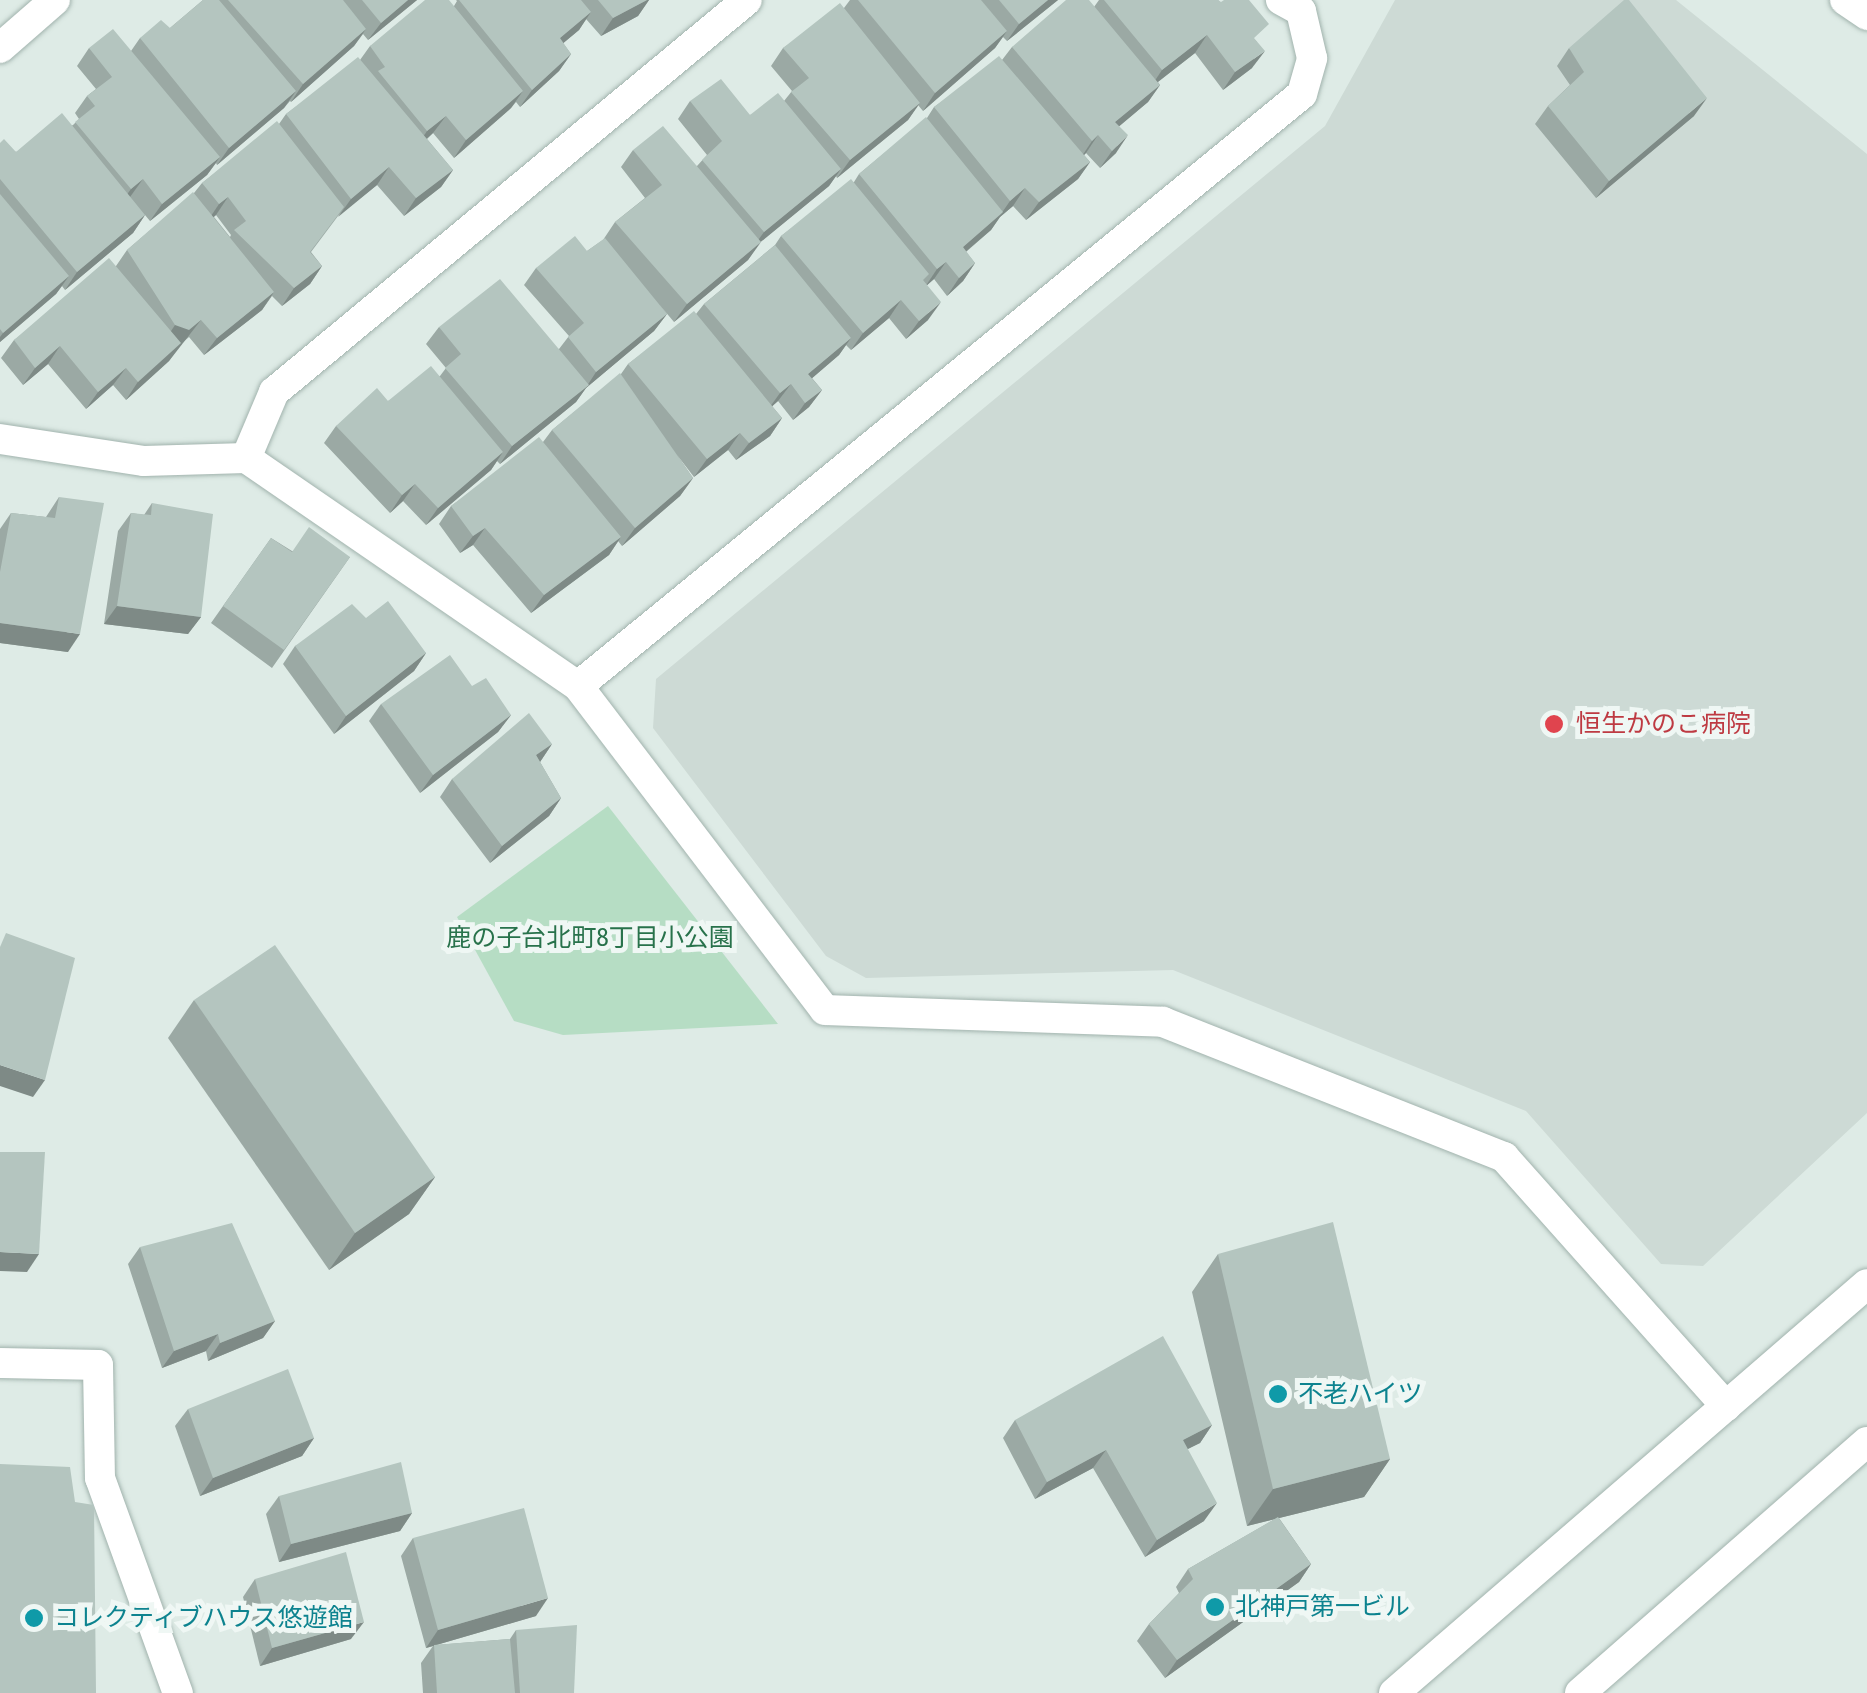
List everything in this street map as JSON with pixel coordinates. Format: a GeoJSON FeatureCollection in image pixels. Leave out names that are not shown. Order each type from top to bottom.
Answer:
{"type":"FeatureCollection","features":[{"type":"Feature","properties":{"kind":"street"},"geometry":{"type":"LineString","coordinates":[[0,48],[56,0]]}},
{"type":"Feature","properties":{"kind":"street"},"geometry":{"type":"LineString","coordinates":[[246,458],[274,392],[747,0]]}},
{"type":"Feature","properties":{"kind":"street"},"geometry":{"type":"LineString","coordinates":[[578,686],[1302,94],[1312,58],[1301,11],[1281,0]]}},
{"type":"Feature","properties":{"kind":"street"},"geometry":{"type":"LineString","coordinates":[[1845,0],[1867,15]]}},
{"type":"Feature","properties":{"kind":"street"},"geometry":{"type":"LineString","coordinates":[[0,438],[144,461],[246,458],[578,686],[825,1010],[1163,1022],[1504,1157],[1726,1406]]}},
{"type":"Feature","properties":{"kind":"street"},"geometry":{"type":"LineString","coordinates":[[1394,1693],[1867,1284]]}},
{"type":"Feature","properties":{"kind":"street"},"geometry":{"type":"LineString","coordinates":[[0,1362],[98,1365],[100,1478],[178,1693]]}},
{"type":"Feature","properties":{"kind":"street"},"geometry":{"type":"LineString","coordinates":[[1580,1693],[1867,1442]]}},
{"type":"Feature","properties":{"kind":"shaded area"},"geometry":{"type":"Polygon","coordinates":[[[1395,0],[1676,0],[1867,154],[1867,1113],[1703,1266],[1661,1264],[1526,1111],[1173,970],[866,978],[826,956],[653,728],[656,679],[1325,126],[1395,0]]]}},
{"type":"Feature","properties":{"kind":"green space","name":"鹿の子台北町8丁目小公園"},"geometry":{"type":"Polygon","coordinates":[[[608,806],[778,1024],[563,1035],[514,1021],[457,917],[608,806]]]}},
{"type":"Feature","properties":{"kind":"building"},"geometry":{"type":"Polygon","coordinates":[[[203,0],[219,0],[296,91],[229,148],[140,38],[161,20],[170,28],[203,0]]]}},
{"type":"Feature","properties":{"kind":"building"},"geometry":{"type":"Polygon","coordinates":[[[228,0],[343,0],[366,29],[303,84],[228,0]]]}},
{"type":"Feature","properties":{"kind":"building"},"geometry":{"type":"Polygon","coordinates":[[[362,0],[408,0],[381,23],[362,0]]]}},
{"type":"Feature","properties":{"kind":"building"},"geometry":{"type":"Polygon","coordinates":[[[425,0],[449,0],[523,91],[466,140],[446,116],[427,131],[378,71],[385,67],[370,46],[425,0]]]}},
{"type":"Feature","properties":{"kind":"building"},"geometry":{"type":"Polygon","coordinates":[[[459,0],[581,0],[591,12],[560,38],[571,54],[532,90],[459,0]]]}},
{"type":"Feature","properties":{"kind":"building"},"geometry":{"type":"Polygon","coordinates":[[[598,0],[647,0],[613,18],[598,0]]]}},
{"type":"Feature","properties":{"kind":"building"},"geometry":{"type":"Polygon","coordinates":[[[858,0],[981,0],[1007,31],[935,93],[858,0]]]}},
{"type":"Feature","properties":{"kind":"building"},"geometry":{"type":"Polygon","coordinates":[[[999,0],[1048,0],[1019,24],[999,0]]]}},
{"type":"Feature","properties":{"kind":"building"},"geometry":{"type":"Polygon","coordinates":[[[1066,0],[1089,0],[1160,85],[1115,122],[1128,135],[1112,151],[1098,135],[1092,141],[1012,47],[1066,0]]]}},
{"type":"Feature","properties":{"kind":"building"},"geometry":{"type":"Polygon","coordinates":[[[1104,0],[1249,0],[1269,24],[1254,38],[1265,51],[1235,72],[1207,35],[1162,70],[1104,0]]]}},
{"type":"Feature","properties":{"kind":"building"},"geometry":{"type":"Polygon","coordinates":[[[1624,0],[1629,0],[1707,98],[1609,181],[1548,106],[1584,72],[1569,48],[1624,0]]]}},
{"type":"Feature","properties":{"kind":"building"},"geometry":{"type":"Polygon","coordinates":[[[840,3],[920,103],[850,160],[791,92],[809,78],[783,48],[840,3]]]}},
{"type":"Feature","properties":{"kind":"building"},"geometry":{"type":"Polygon","coordinates":[[[113,29],[220,157],[162,204],[143,179],[131,189],[75,122],[95,106],[87,96],[112,77],[89,48],[113,29]]]}},
{"type":"Feature","properties":{"kind":"building"},"geometry":{"type":"Polygon","coordinates":[[[999,56],[1090,162],[1039,202],[1025,188],[1010,201],[934,107],[999,56]]]}},
{"type":"Feature","properties":{"kind":"building"},"geometry":{"type":"Polygon","coordinates":[[[358,57],[453,170],[416,198],[389,167],[351,199],[286,114],[358,57]]]}},
{"type":"Feature","properties":{"kind":"building"},"geometry":{"type":"Polygon","coordinates":[[[721,79],[750,115],[778,93],[841,169],[764,232],[702,160],[722,141],[690,101],[721,79]]]}},
{"type":"Feature","properties":{"kind":"building"},"geometry":{"type":"Polygon","coordinates":[[[62,113],[145,215],[77,272],[0,179],[0,143],[4,139],[16,152],[62,113]]]}},
{"type":"Feature","properties":{"kind":"building"},"geometry":{"type":"Polygon","coordinates":[[[926,117],[1003,212],[963,247],[975,263],[959,278],[946,262],[937,269],[859,174],[926,117]]]}},
{"type":"Feature","properties":{"kind":"building"},"geometry":{"type":"Polygon","coordinates":[[[277,121],[344,207],[310,252],[322,266],[294,288],[234,230],[246,221],[228,197],[219,204],[202,183],[277,121]]]}},
{"type":"Feature","properties":{"kind":"building"},"geometry":{"type":"Polygon","coordinates":[[[663,126],[761,242],[687,304],[615,222],[662,185],[633,150],[663,126]]]}},
{"type":"Feature","properties":{"kind":"building"},"geometry":{"type":"Polygon","coordinates":[[[851,179],[929,274],[923,280],[941,302],[919,321],[901,300],[863,333],[781,236],[851,179]]]}},
{"type":"Feature","properties":{"kind":"building"},"geometry":{"type":"Polygon","coordinates":[[[193,192],[274,292],[217,338],[201,320],[189,330],[175,325],[127,250],[193,192]]]}},
{"type":"Feature","properties":{"kind":"building"},"geometry":{"type":"Polygon","coordinates":[[[0,194],[69,276],[3,333],[0,329],[0,194]]]}},
{"type":"Feature","properties":{"kind":"building"},"geometry":{"type":"Polygon","coordinates":[[[575,236],[587,251],[605,238],[667,314],[596,372],[568,337],[584,323],[536,268],[575,236]]]}},
{"type":"Feature","properties":{"kind":"building"},"geometry":{"type":"Polygon","coordinates":[[[775,245],[851,338],[808,374],[822,390],[805,403],[791,384],[780,393],[704,304],[775,245]]]}},
{"type":"Feature","properties":{"kind":"building"},"geometry":{"type":"Polygon","coordinates":[[[109,258],[181,343],[138,382],[126,368],[98,392],[60,346],[35,368],[14,340],[109,258]]]}},
{"type":"Feature","properties":{"kind":"building"},"geometry":{"type":"Polygon","coordinates":[[[500,279],[589,385],[512,446],[445,368],[461,354],[439,327],[500,279]]]}},
{"type":"Feature","properties":{"kind":"building"},"geometry":{"type":"Polygon","coordinates":[[[694,311],[782,418],[749,443],[740,433],[707,459],[628,364],[694,311]]]}},
{"type":"Feature","properties":{"kind":"building"},"geometry":{"type":"Polygon","coordinates":[[[431,366],[503,452],[438,508],[415,484],[402,495],[336,426],[377,388],[388,401],[431,366]]]}},
{"type":"Feature","properties":{"kind":"building"},"geometry":{"type":"Polygon","coordinates":[[[620,373],[693,478],[635,528],[552,430],[620,373]]]}},
{"type":"Feature","properties":{"kind":"building"},"geometry":{"type":"Polygon","coordinates":[[[539,437],[621,537],[544,595],[485,528],[473,536],[451,506],[539,437]]]}},
{"type":"Feature","properties":{"kind":"building"},"geometry":{"type":"Polygon","coordinates":[[[59,497],[104,503],[80,634],[0,623],[0,572],[11,513],[55,518],[59,497]]]}},
{"type":"Feature","properties":{"kind":"building"},"geometry":{"type":"Polygon","coordinates":[[[152,503],[213,514],[201,617],[117,606],[131,513],[151,515],[152,503]]]}},
{"type":"Feature","properties":{"kind":"building"},"geometry":{"type":"Polygon","coordinates":[[[309,527],[350,557],[284,650],[223,606],[271,538],[292,552],[309,527]]]}},
{"type":"Feature","properties":{"kind":"building"},"geometry":{"type":"Polygon","coordinates":[[[388,601],[426,653],[346,716],[295,646],[352,604],[366,618],[388,601]]]}},
{"type":"Feature","properties":{"kind":"building"},"geometry":{"type":"Polygon","coordinates":[[[450,655],[472,686],[486,678],[511,715],[433,775],[381,704],[450,655]]]}},
{"type":"Feature","properties":{"kind":"building"},"geometry":{"type":"Polygon","coordinates":[[[529,713],[552,744],[536,755],[561,798],[502,846],[452,779],[529,713]]]}},
{"type":"Feature","properties":{"kind":"building"},"geometry":{"type":"Polygon","coordinates":[[[6,933],[75,958],[45,1080],[0,1065],[0,947],[6,933]]]}},
{"type":"Feature","properties":{"kind":"building"},"geometry":{"type":"Polygon","coordinates":[[[275,945],[435,1177],[355,1233],[194,1000],[275,945]]]}},
{"type":"Feature","properties":{"kind":"building"},"geometry":{"type":"Polygon","coordinates":[[[0,1152],[45,1152],[39,1254],[0,1252],[0,1152]]]}},
{"type":"Feature","properties":{"kind":"building","name":"不老ハイツ"},"geometry":{"type":"Polygon","coordinates":[[[1333,1222],[1390,1459],[1273,1489],[1218,1254],[1333,1222]]]}},
{"type":"Feature","properties":{"kind":"building"},"geometry":{"type":"Polygon","coordinates":[[[232,1223],[275,1321],[220,1343],[218,1334],[174,1351],[140,1247],[232,1223]]]}},
{"type":"Feature","properties":{"kind":"building"},"geometry":{"type":"Polygon","coordinates":[[[1163,1336],[1212,1425],[1183,1440],[1217,1503],[1157,1540],[1106,1450],[1047,1482],[1015,1420],[1163,1336]]]}},
{"type":"Feature","properties":{"kind":"building"},"geometry":{"type":"Polygon","coordinates":[[[288,1369],[314,1438],[213,1478],[188,1409],[288,1369]]]}},
{"type":"Feature","properties":{"kind":"building"},"geometry":{"type":"Polygon","coordinates":[[[401,1462],[412,1513],[291,1544],[279,1496],[401,1462]]]}},
{"type":"Feature","properties":{"kind":"building"},"geometry":{"type":"Polygon","coordinates":[[[0,1464],[70,1467],[75,1502],[94,1505],[96,1693],[0,1693],[0,1464]]]}},
{"type":"Feature","properties":{"kind":"building"},"geometry":{"type":"Polygon","coordinates":[[[524,1508],[548,1598],[438,1630],[413,1538],[524,1508]]]}},
{"type":"Feature","properties":{"kind":"building","name":"北神戸第一ビル"},"geometry":{"type":"Polygon","coordinates":[[[1278,1517],[1311,1564],[1177,1660],[1149,1624],[1193,1579],[1188,1569],[1278,1517]]]}},
{"type":"Feature","properties":{"kind":"building"},"geometry":{"type":"Polygon","coordinates":[[[346,1552],[364,1622],[272,1648],[255,1579],[346,1552]]]}},
{"type":"Feature","properties":{"kind":"building"},"geometry":{"type":"Polygon","coordinates":[[[577,1625],[574,1693],[520,1693],[516,1630],[577,1625]]]}},
{"type":"Feature","properties":{"kind":"building"},"geometry":{"type":"Polygon","coordinates":[[[510,1639],[515,1693],[437,1693],[434,1645],[510,1639]]]}},
{"type":"Feature","properties":{"kind":"place","name":"恒生かのこ病院"},"geometry":{"type":"Point","coordinates":[1554,724]}},
{"type":"Feature","properties":{"kind":"place","name":"不老ハイツ"},"geometry":{"type":"Point","coordinates":[1278,1394]}},
{"type":"Feature","properties":{"kind":"place","name":"北神戸第一ビル"},"geometry":{"type":"Point","coordinates":[1215,1607]}},
{"type":"Feature","properties":{"kind":"place","name":"コレクティブハウス悠遊館"},"geometry":{"type":"Point","coordinates":[34,1618]}}]}
